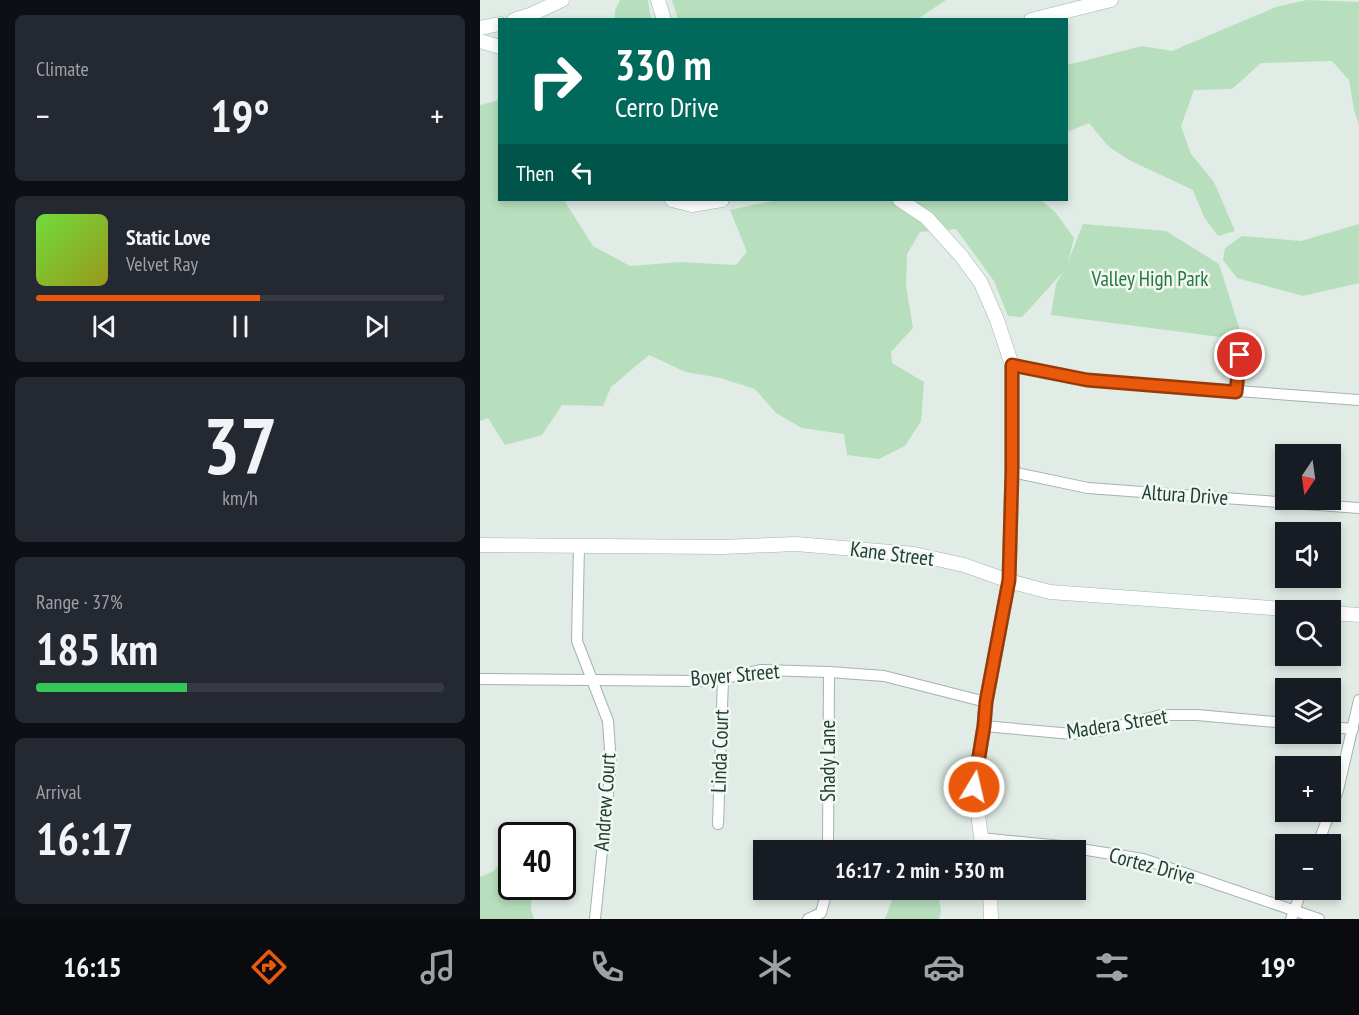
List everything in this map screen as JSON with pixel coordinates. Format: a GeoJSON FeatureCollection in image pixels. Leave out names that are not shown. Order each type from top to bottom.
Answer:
{"type":"FeatureCollection","features":[{"type":"Feature","properties":{"kind":"street"},"geometry":{"type":"LineString","coordinates":[[520,18],[562,0]]}},
{"type":"Feature","properties":{"kind":"street"},"geometry":{"type":"LineString","coordinates":[[658,0],[663,18]]}},
{"type":"Feature","properties":{"kind":"street"},"geometry":{"type":"LineString","coordinates":[[1039,18],[1111,0]]}},
{"type":"Feature","properties":{"kind":"street"},"geometry":{"type":"LineString","coordinates":[[480,28],[498,24]]}},
{"type":"Feature","properties":{"kind":"street"},"geometry":{"type":"LineString","coordinates":[[480,40],[498,46]]}},
{"type":"Feature","properties":{"kind":"street"},"geometry":{"type":"LineString","coordinates":[[676,201],[692,205],[716,201]]}},
{"type":"Feature","properties":{"kind":"street"},"geometry":{"type":"LineString","coordinates":[[902,201],[927,218],[962,257],[981,284],[997,320],[1012,365],[1009,580],[986,702],[974,787],[981,840]]}},
{"type":"Feature","properties":{"kind":"street"},"geometry":{"type":"LineString","coordinates":[[1236,392],[1240,355]]}},
{"type":"Feature","properties":{"kind":"street"},"geometry":{"type":"LineString","coordinates":[[1012,365],[1087,380],[1359,400]]}},
{"type":"Feature","properties":{"kind":"street","name":"Altura Drive"},"geometry":{"type":"LineString","coordinates":[[1012,471],[1088,488],[1359,508]]}},
{"type":"Feature","properties":{"kind":"street","name":"Kane Street"},"geometry":{"type":"LineString","coordinates":[[480,545],[722,547],[796,544],[914,554],[964,565],[1050,592],[1275,608]]}},
{"type":"Feature","properties":{"kind":"street","name":"Andrew Court"},"geometry":{"type":"LineString","coordinates":[[579,546],[577,641],[608,721],[612,764],[595,919]]}},
{"type":"Feature","properties":{"kind":"street"},"geometry":{"type":"LineString","coordinates":[[1341,614],[1359,615]]}},
{"type":"Feature","properties":{"kind":"street","name":"Boyer Street"},"geometry":{"type":"LineString","coordinates":[[480,679],[697,681],[723,679],[760,670],[829,672],[884,676],[986,702]]}},
{"type":"Feature","properties":{"kind":"street","name":"Shady Lane"},"geometry":{"type":"LineString","coordinates":[[828,840],[829,672]]}},
{"type":"Feature","properties":{"kind":"street","name":"Linda Court"},"geometry":{"type":"LineString","coordinates":[[718,824],[723,679]]}},
{"type":"Feature","properties":{"kind":"street"},"geometry":{"type":"LineString","coordinates":[[1322,834],[1338,790],[1359,700]]}},
{"type":"Feature","properties":{"kind":"street","name":"Madera Street"},"geometry":{"type":"LineString","coordinates":[[984,726],[1072,734],[1103,730],[1161,715],[1197,715],[1275,722]]}},
{"type":"Feature","properties":{"kind":"street"},"geometry":{"type":"LineString","coordinates":[[1341,728],[1353,729]]}},
{"type":"Feature","properties":{"kind":"street","name":"Cortez Drive"},"geometry":{"type":"LineString","coordinates":[[1086,850],[1143,860],[1293,915],[1319,919]]}},
{"type":"Feature","properties":{"kind":"street"},"geometry":{"type":"LineString","coordinates":[[808,919],[821,913],[824,900]]}},
{"type":"Feature","properties":{"kind":"street"},"geometry":{"type":"LineString","coordinates":[[990,900],[991,919]]}},
{"type":"Feature","properties":{"kind":"street"},"geometry":{"type":"LineString","coordinates":[[1293,915],[1298,900]]}},
{"type":"Feature","properties":{"kind":"green space"},"geometry":{"type":"Polygon","coordinates":[[[620,0],[648,0],[651,18],[615,18],[615,10],[620,0]]]}},
{"type":"Feature","properties":{"kind":"green space"},"geometry":{"type":"Polygon","coordinates":[[[672,0],[946,0],[919,18],[678,18],[672,0]]]}},
{"type":"Feature","properties":{"kind":"green space"},"geometry":{"type":"Polygon","coordinates":[[[1307,0],[1359,2],[1359,125],[1349,80],[1332,61],[1261,63],[1232,89],[1194,90],[1181,126],[1191,154],[1214,182],[1235,231],[1218,236],[1204,217],[1193,190],[1131,161],[1109,147],[1089,123],[1068,132],[1068,65],[1142,46],[1172,51],[1276,7],[1307,0]]]}},
{"type":"Feature","properties":{"kind":"green space","name":"Valley High Park"},"geometry":{"type":"Polygon","coordinates":[[[498,100],[498,201],[565,201],[593,246],[630,266],[680,262],[736,265],[747,252],[730,210],[772,201],[1042,201],[1056,213],[1074,238],[1068,262],[1083,224],[1166,231],[1219,264],[1243,340],[1051,315],[1056,284],[1063,272],[1022,317],[1008,316],[994,281],[956,229],[920,232],[907,254],[906,286],[913,328],[891,352],[892,363],[924,382],[921,421],[905,446],[879,459],[847,455],[844,434],[802,428],[776,413],[755,389],[720,378],[686,372],[649,355],[611,387],[603,406],[562,405],[542,435],[505,445],[488,418],[480,421],[480,105],[498,100]]]}},
{"type":"Feature","properties":{"kind":"green space"},"geometry":{"type":"Polygon","coordinates":[[[1359,224],[1359,283],[1303,296],[1237,278],[1223,260],[1225,248],[1242,236],[1301,241],[1359,224]]]}},
{"type":"Feature","properties":{"kind":"green space"},"geometry":{"type":"Polygon","coordinates":[[[498,866],[498,900],[531,900],[534,919],[480,919],[480,877],[494,871],[498,866]]]}},
{"type":"Feature","properties":{"kind":"green space"},"geometry":{"type":"Polygon","coordinates":[[[892,900],[939,900],[941,911],[939,919],[885,919],[892,900]]]}},
{"type":"Feature","properties":{"kind":"route"},"geometry":{"type":"LineString","coordinates":[[974,787],[986,702],[1009,580],[1012,365],[1087,380],[1236,392],[1240,355]]}}]}
